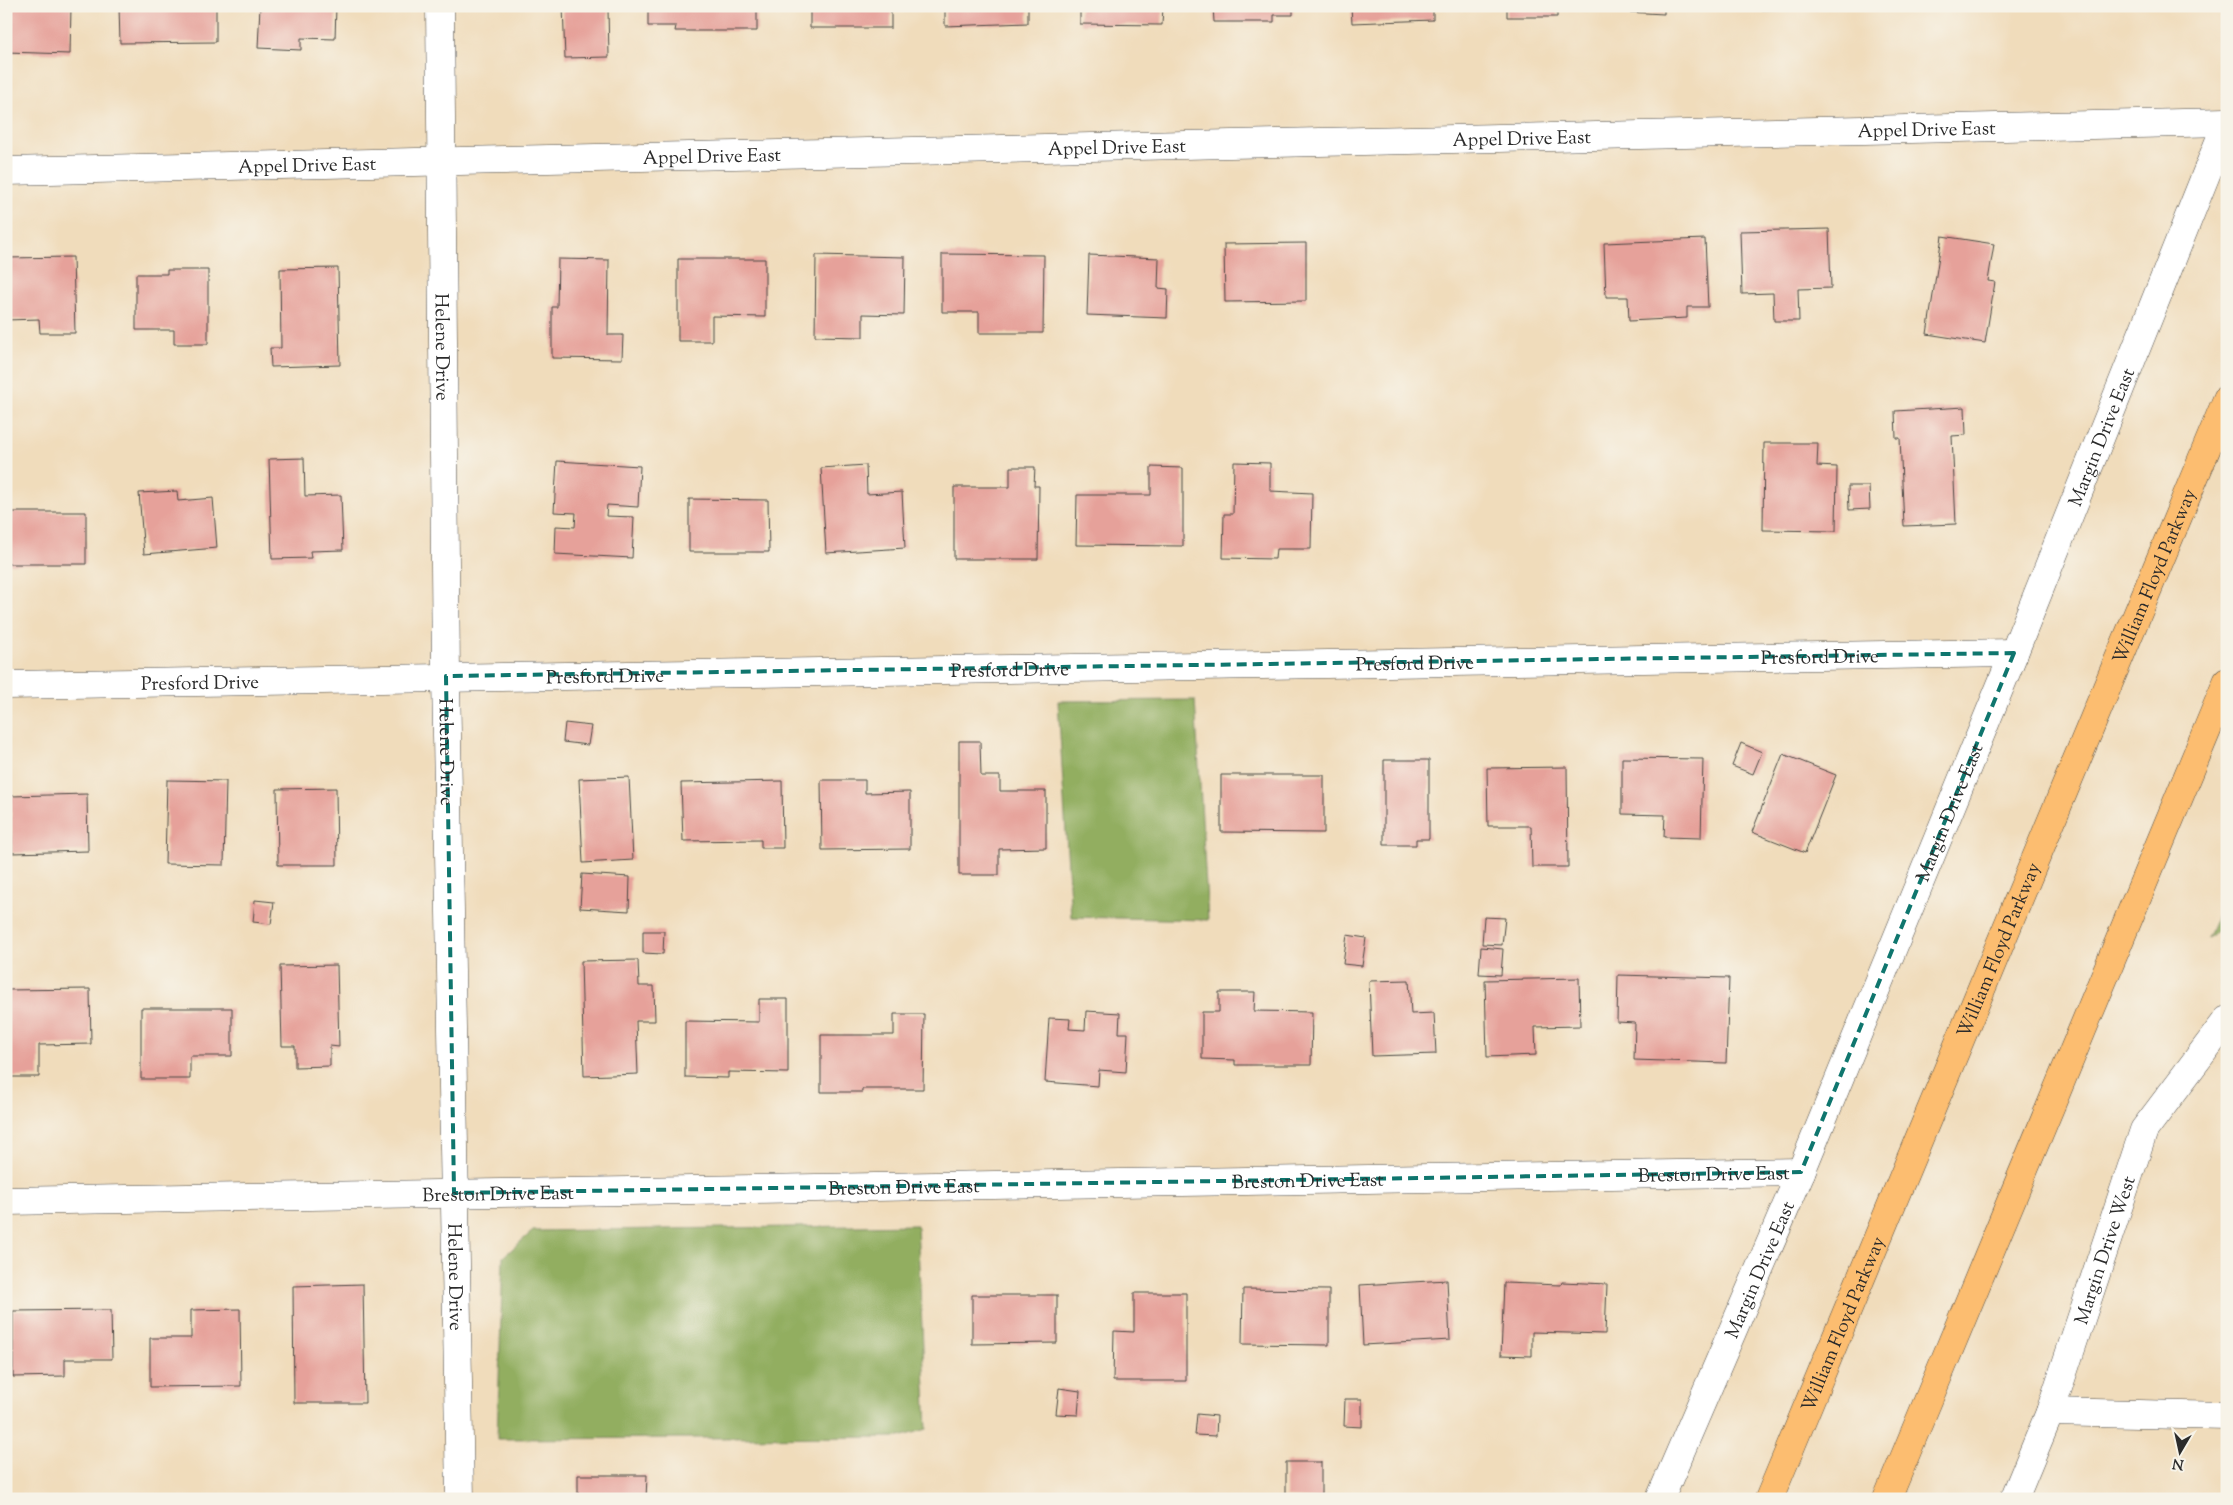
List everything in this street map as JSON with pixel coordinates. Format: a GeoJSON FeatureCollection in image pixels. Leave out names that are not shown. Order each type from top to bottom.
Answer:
{"type":"FeatureCollection","features":[{"type":"Feature","properties":{"kind":"highway","name":"William Floyd Parkway"},"geometry":{"type":"LineString","coordinates":[[1768,1499],[2227,399]]}},
{"type":"Feature","properties":{"kind":"highway"},"geometry":{"type":"LineString","coordinates":[[1887,1499],[2227,682]]}},
{"type":"Feature","properties":{"kind":"street","name":"Helene Drive"},"geometry":{"type":"LineString","coordinates":[[440,6],[446,676],[460,1499]]}},
{"type":"Feature","properties":{"kind":"street","name":"Appel Drive East"},"geometry":{"type":"LineString","coordinates":[[6,171],[441,163],[2227,122]]}},
{"type":"Feature","properties":{"kind":"street","name":"Margin Drive East"},"geometry":{"type":"LineString","coordinates":[[1660,1499],[1801,1172],[2014,653],[2227,122]]}},
{"type":"Feature","properties":{"kind":"street","name":"Presford Drive"},"geometry":{"type":"LineString","coordinates":[[6,685],[446,676],[2014,653]]}},
{"type":"Feature","properties":{"kind":"street","name":"Margin Drive West"},"geometry":{"type":"LineString","coordinates":[[2014,1499],[2050,1412],[2144,1130],[2227,1020]]}},
{"type":"Feature","properties":{"kind":"street","name":"Breston Drive East"},"geometry":{"type":"LineString","coordinates":[[6,1201],[1801,1172]]}},
{"type":"Feature","properties":{"kind":"street"},"geometry":{"type":"LineString","coordinates":[[2050,1412],[2227,1416]]}},
{"type":"Feature","properties":{"kind":"highlighted area"},"geometry":{"type":"Polygon","coordinates":[[[2014,653],[1801,1172],[454,1193],[446,676],[2014,653]]]}},
{"type":"Feature","properties":{"kind":"green space"},"geometry":{"type":"Polygon","coordinates":[[[1195,700],[1208,920],[1071,917],[1058,701],[1195,700]]]}},
{"type":"Feature","properties":{"kind":"green space"},"geometry":{"type":"Polygon","coordinates":[[[2227,891],[2227,920],[2207,939],[2227,891]]]}},
{"type":"Feature","properties":{"kind":"green space"},"geometry":{"type":"Polygon","coordinates":[[[917,1225],[927,1429],[900,1437],[497,1439],[503,1257],[533,1231],[917,1225]]]}},
{"type":"Feature","properties":{"kind":"building"},"geometry":{"type":"Polygon","coordinates":[[[6,6],[71,6],[70,54],[6,52],[6,6]]]}},
{"type":"Feature","properties":{"kind":"building"},"geometry":{"type":"Polygon","coordinates":[[[119,6],[216,6],[216,42],[120,43],[119,6]]]}},
{"type":"Feature","properties":{"kind":"building"},"geometry":{"type":"Polygon","coordinates":[[[260,6],[336,6],[335,39],[301,38],[301,50],[258,48],[260,6]]]}},
{"type":"Feature","properties":{"kind":"building"},"geometry":{"type":"Polygon","coordinates":[[[563,6],[617,6],[617,9],[608,9],[609,57],[565,58],[563,6]]]}},
{"type":"Feature","properties":{"kind":"building"},"geometry":{"type":"Polygon","coordinates":[[[648,6],[757,6],[757,31],[675,31],[676,26],[648,26],[648,6]]]}},
{"type":"Feature","properties":{"kind":"building"},"geometry":{"type":"Polygon","coordinates":[[[810,6],[891,6],[891,28],[810,28],[810,6]]]}},
{"type":"Feature","properties":{"kind":"building"},"geometry":{"type":"Polygon","coordinates":[[[945,6],[1028,6],[1028,23],[945,26],[945,6]]]}},
{"type":"Feature","properties":{"kind":"building"},"geometry":{"type":"Polygon","coordinates":[[[1080,6],[1163,6],[1162,25],[1080,24],[1080,6]]]}},
{"type":"Feature","properties":{"kind":"building"},"geometry":{"type":"Polygon","coordinates":[[[1213,6],[1293,6],[1293,15],[1274,15],[1274,22],[1214,22],[1213,6]]]}},
{"type":"Feature","properties":{"kind":"building"},"geometry":{"type":"Polygon","coordinates":[[[1351,6],[1433,6],[1433,20],[1352,23],[1351,6]]]}},
{"type":"Feature","properties":{"kind":"building"},"geometry":{"type":"Polygon","coordinates":[[[1507,6],[1557,6],[1557,17],[1507,17],[1507,6]]]}},
{"type":"Feature","properties":{"kind":"building"},"geometry":{"type":"Polygon","coordinates":[[[1607,6],[1664,6],[1664,14],[1607,11],[1607,6]]]}},
{"type":"Feature","properties":{"kind":"building"},"geometry":{"type":"Polygon","coordinates":[[[1743,6],[1818,6],[1818,9],[1743,10],[1743,6]]]}},
{"type":"Feature","properties":{"kind":"building"},"geometry":{"type":"Polygon","coordinates":[[[1887,6],[1999,6],[1999,8],[1887,9],[1887,6]]]}},
{"type":"Feature","properties":{"kind":"building"},"geometry":{"type":"Polygon","coordinates":[[[1829,229],[1831,288],[1798,289],[1799,321],[1774,321],[1773,293],[1742,294],[1740,231],[1829,229]]]}},
{"type":"Feature","properties":{"kind":"building"},"geometry":{"type":"Polygon","coordinates":[[[1942,236],[1994,244],[1988,281],[1995,282],[1985,343],[1927,334],[1942,236]]]}},
{"type":"Feature","properties":{"kind":"building"},"geometry":{"type":"Polygon","coordinates":[[[1705,239],[1708,307],[1687,307],[1687,318],[1629,321],[1628,297],[1606,297],[1604,243],[1705,239]]]}},
{"type":"Feature","properties":{"kind":"building"},"geometry":{"type":"Polygon","coordinates":[[[1306,243],[1306,301],[1225,302],[1224,244],[1306,243]]]}},
{"type":"Feature","properties":{"kind":"building"},"geometry":{"type":"Polygon","coordinates":[[[942,254],[1044,255],[1043,333],[979,333],[979,312],[942,312],[942,254]]]}},
{"type":"Feature","properties":{"kind":"building"},"geometry":{"type":"Polygon","coordinates":[[[816,255],[905,257],[904,315],[863,314],[863,337],[815,336],[816,255]]]}},
{"type":"Feature","properties":{"kind":"building"},"geometry":{"type":"Polygon","coordinates":[[[1089,255],[1159,258],[1158,288],[1168,289],[1167,318],[1087,315],[1089,255]]]}},
{"type":"Feature","properties":{"kind":"building"},"geometry":{"type":"Polygon","coordinates":[[[73,257],[75,333],[40,333],[39,319],[6,320],[6,258],[73,257]]]}},
{"type":"Feature","properties":{"kind":"building"},"geometry":{"type":"Polygon","coordinates":[[[558,259],[609,260],[608,335],[623,335],[622,359],[552,358],[552,307],[557,307],[558,259]]]}},
{"type":"Feature","properties":{"kind":"building"},"geometry":{"type":"Polygon","coordinates":[[[678,259],[765,259],[765,317],[712,316],[712,341],[678,341],[678,259]]]}},
{"type":"Feature","properties":{"kind":"building"},"geometry":{"type":"Polygon","coordinates":[[[338,268],[340,365],[271,367],[270,348],[281,348],[280,269],[338,268]]]}},
{"type":"Feature","properties":{"kind":"building"},"geometry":{"type":"Polygon","coordinates":[[[167,270],[208,270],[208,344],[174,344],[174,330],[136,330],[136,274],[167,274],[167,270]]]}},
{"type":"Feature","properties":{"kind":"building"},"geometry":{"type":"Polygon","coordinates":[[[1965,407],[1966,435],[1952,436],[1956,524],[1904,526],[1900,438],[1896,438],[1895,411],[1965,407]]]}},
{"type":"Feature","properties":{"kind":"building"},"geometry":{"type":"Polygon","coordinates":[[[1764,443],[1818,443],[1817,466],[1837,467],[1836,531],[1763,530],[1764,443]]]}},
{"type":"Feature","properties":{"kind":"building"},"geometry":{"type":"Polygon","coordinates":[[[304,458],[305,496],[341,495],[343,550],[310,551],[311,558],[272,559],[269,459],[304,458]]]}},
{"type":"Feature","properties":{"kind":"building"},"geometry":{"type":"Polygon","coordinates":[[[557,461],[640,466],[638,507],[607,505],[606,516],[634,517],[632,558],[555,554],[556,526],[575,527],[576,513],[554,512],[557,461]]]}},
{"type":"Feature","properties":{"kind":"building"},"geometry":{"type":"Polygon","coordinates":[[[1234,462],[1270,463],[1270,491],[1312,493],[1311,549],[1276,549],[1275,559],[1223,558],[1224,514],[1233,514],[1234,462]]]}},
{"type":"Feature","properties":{"kind":"building"},"geometry":{"type":"Polygon","coordinates":[[[866,465],[867,494],[902,492],[905,548],[826,553],[821,468],[866,465]]]}},
{"type":"Feature","properties":{"kind":"building"},"geometry":{"type":"Polygon","coordinates":[[[1010,467],[1035,467],[1034,486],[1039,486],[1038,559],[954,559],[954,487],[1010,487],[1010,467]]]}},
{"type":"Feature","properties":{"kind":"building"},"geometry":{"type":"Polygon","coordinates":[[[1151,467],[1183,468],[1183,546],[1076,545],[1077,495],[1151,495],[1151,467]]]}},
{"type":"Feature","properties":{"kind":"building"},"geometry":{"type":"Polygon","coordinates":[[[1848,486],[1869,486],[1870,509],[1849,510],[1848,486]]]}},
{"type":"Feature","properties":{"kind":"building"},"geometry":{"type":"Polygon","coordinates":[[[177,491],[178,501],[213,498],[217,548],[144,554],[139,493],[177,491]]]}},
{"type":"Feature","properties":{"kind":"building"},"geometry":{"type":"Polygon","coordinates":[[[689,499],[768,500],[769,552],[689,552],[689,499]]]}},
{"type":"Feature","properties":{"kind":"building"},"geometry":{"type":"Polygon","coordinates":[[[6,512],[86,512],[86,564],[6,564],[6,512]]]}},
{"type":"Feature","properties":{"kind":"building"},"geometry":{"type":"Polygon","coordinates":[[[565,723],[591,726],[588,745],[563,742],[565,723]]]}},
{"type":"Feature","properties":{"kind":"building"},"geometry":{"type":"Polygon","coordinates":[[[959,741],[980,741],[981,776],[1000,776],[1000,791],[1046,791],[1046,848],[999,849],[999,875],[959,875],[959,741]]]}},
{"type":"Feature","properties":{"kind":"building"},"geometry":{"type":"Polygon","coordinates":[[[1741,743],[1762,752],[1753,774],[1732,766],[1741,743]]]}},
{"type":"Feature","properties":{"kind":"building"},"geometry":{"type":"Polygon","coordinates":[[[1783,754],[1836,775],[1805,853],[1752,832],[1783,754]]]}},
{"type":"Feature","properties":{"kind":"building"},"geometry":{"type":"Polygon","coordinates":[[[1622,758],[1703,759],[1701,838],[1664,837],[1665,815],[1622,814],[1622,758]]]}},
{"type":"Feature","properties":{"kind":"building"},"geometry":{"type":"Polygon","coordinates":[[[1384,760],[1429,760],[1429,839],[1416,839],[1416,845],[1384,845],[1384,760]]]}},
{"type":"Feature","properties":{"kind":"building"},"geometry":{"type":"Polygon","coordinates":[[[1567,767],[1568,867],[1532,867],[1531,826],[1488,826],[1487,768],[1567,767]]]}},
{"type":"Feature","properties":{"kind":"building"},"geometry":{"type":"Polygon","coordinates":[[[1221,775],[1324,775],[1324,833],[1221,832],[1221,775]]]}},
{"type":"Feature","properties":{"kind":"building"},"geometry":{"type":"Polygon","coordinates":[[[629,777],[633,860],[583,863],[579,779],[629,777]]]}},
{"type":"Feature","properties":{"kind":"building"},"geometry":{"type":"Polygon","coordinates":[[[167,780],[226,781],[224,865],[165,864],[167,780]]]}},
{"type":"Feature","properties":{"kind":"building"},"geometry":{"type":"Polygon","coordinates":[[[821,780],[865,780],[865,793],[910,792],[910,849],[822,850],[821,780]]]}},
{"type":"Feature","properties":{"kind":"building"},"geometry":{"type":"Polygon","coordinates":[[[782,781],[783,848],[761,848],[761,840],[683,841],[681,783],[782,781]]]}},
{"type":"Feature","properties":{"kind":"building"},"geometry":{"type":"Polygon","coordinates":[[[336,788],[337,865],[278,865],[277,789],[336,788]]]}},
{"type":"Feature","properties":{"kind":"building"},"geometry":{"type":"Polygon","coordinates":[[[87,794],[88,851],[12,853],[11,796],[87,794]]]}},
{"type":"Feature","properties":{"kind":"building"},"geometry":{"type":"Polygon","coordinates":[[[582,874],[630,877],[629,911],[580,908],[582,874]]]}},
{"type":"Feature","properties":{"kind":"building"},"geometry":{"type":"Polygon","coordinates":[[[255,900],[274,902],[271,924],[253,922],[255,900]]]}},
{"type":"Feature","properties":{"kind":"building"},"geometry":{"type":"Polygon","coordinates":[[[1484,917],[1505,918],[1502,945],[1482,944],[1484,917]]]}},
{"type":"Feature","properties":{"kind":"building"},"geometry":{"type":"Polygon","coordinates":[[[643,931],[664,931],[663,954],[643,953],[643,931]]]}},
{"type":"Feature","properties":{"kind":"building"},"geometry":{"type":"Polygon","coordinates":[[[1347,935],[1366,938],[1362,966],[1343,964],[1347,935]]]}},
{"type":"Feature","properties":{"kind":"building"},"geometry":{"type":"Polygon","coordinates":[[[1481,947],[1503,949],[1501,975],[1479,974],[1481,947]]]}},
{"type":"Feature","properties":{"kind":"building"},"geometry":{"type":"Polygon","coordinates":[[[638,960],[639,986],[654,986],[655,1021],[636,1021],[638,1074],[584,1076],[581,961],[638,960]]]}},
{"type":"Feature","properties":{"kind":"building"},"geometry":{"type":"Polygon","coordinates":[[[337,965],[339,1047],[330,1046],[330,1066],[295,1067],[295,1046],[282,1046],[280,966],[337,965]]]}},
{"type":"Feature","properties":{"kind":"building"},"geometry":{"type":"Polygon","coordinates":[[[1618,975],[1729,978],[1726,1063],[1634,1060],[1635,1023],[1617,1022],[1618,975]]]}},
{"type":"Feature","properties":{"kind":"building"},"geometry":{"type":"Polygon","coordinates":[[[1579,978],[1580,1026],[1535,1027],[1536,1055],[1487,1057],[1485,980],[1579,978]]]}},
{"type":"Feature","properties":{"kind":"building"},"geometry":{"type":"Polygon","coordinates":[[[1409,980],[1411,1014],[1434,1013],[1436,1054],[1372,1056],[1369,981],[1409,980]]]}},
{"type":"Feature","properties":{"kind":"building"},"geometry":{"type":"Polygon","coordinates":[[[90,989],[91,1044],[39,1045],[39,1077],[6,1077],[6,990],[90,989]]]}},
{"type":"Feature","properties":{"kind":"building"},"geometry":{"type":"Polygon","coordinates":[[[1219,992],[1255,992],[1254,1011],[1312,1012],[1311,1065],[1235,1065],[1235,1060],[1202,1059],[1202,1012],[1219,1012],[1219,992]]]}},
{"type":"Feature","properties":{"kind":"building"},"geometry":{"type":"Polygon","coordinates":[[[759,999],[788,999],[788,1073],[728,1072],[728,1078],[685,1077],[685,1021],[759,1022],[759,999]]]}},
{"type":"Feature","properties":{"kind":"building"},"geometry":{"type":"Polygon","coordinates":[[[141,1008],[232,1008],[232,1056],[190,1056],[190,1079],[141,1079],[141,1008]]]}},
{"type":"Feature","properties":{"kind":"building"},"geometry":{"type":"Polygon","coordinates":[[[1086,1011],[1120,1013],[1119,1033],[1128,1033],[1126,1072],[1099,1070],[1098,1086],[1045,1082],[1049,1018],[1070,1019],[1069,1029],[1085,1030],[1086,1011]]]}},
{"type":"Feature","properties":{"kind":"building"},"geometry":{"type":"Polygon","coordinates":[[[894,1014],[924,1014],[923,1089],[862,1089],[862,1092],[821,1092],[821,1035],[894,1035],[894,1014]]]}},
{"type":"Feature","properties":{"kind":"building"},"geometry":{"type":"Polygon","coordinates":[[[1447,1280],[1450,1340],[1363,1345],[1360,1285],[1447,1280]]]}},
{"type":"Feature","properties":{"kind":"building"},"geometry":{"type":"Polygon","coordinates":[[[1562,1282],[1607,1284],[1605,1334],[1532,1332],[1532,1356],[1501,1355],[1504,1283],[1561,1285],[1562,1282]]]}},
{"type":"Feature","properties":{"kind":"building"},"geometry":{"type":"Polygon","coordinates":[[[363,1284],[365,1403],[294,1403],[293,1286],[363,1284]]]}},
{"type":"Feature","properties":{"kind":"building"},"geometry":{"type":"Polygon","coordinates":[[[1243,1289],[1329,1290],[1329,1345],[1242,1344],[1243,1289]]]}},
{"type":"Feature","properties":{"kind":"building"},"geometry":{"type":"Polygon","coordinates":[[[1134,1293],[1186,1293],[1186,1381],[1113,1381],[1114,1331],[1134,1332],[1134,1293]]]}},
{"type":"Feature","properties":{"kind":"building"},"geometry":{"type":"Polygon","coordinates":[[[972,1295],[1057,1295],[1057,1343],[972,1344],[972,1295]]]}},
{"type":"Feature","properties":{"kind":"building"},"geometry":{"type":"Polygon","coordinates":[[[240,1309],[241,1386],[150,1387],[150,1338],[191,1338],[191,1310],[240,1309]]]}},
{"type":"Feature","properties":{"kind":"building"},"geometry":{"type":"Polygon","coordinates":[[[111,1310],[112,1359],[65,1359],[65,1376],[13,1377],[13,1311],[111,1310]]]}},
{"type":"Feature","properties":{"kind":"building"},"geometry":{"type":"Polygon","coordinates":[[[1059,1388],[1080,1391],[1078,1415],[1056,1414],[1059,1388]]]}},
{"type":"Feature","properties":{"kind":"building"},"geometry":{"type":"Polygon","coordinates":[[[1345,1399],[1362,1399],[1362,1427],[1344,1426],[1345,1399]]]}},
{"type":"Feature","properties":{"kind":"building"},"geometry":{"type":"Polygon","coordinates":[[[1197,1414],[1217,1416],[1216,1436],[1195,1435],[1197,1414]]]}},
{"type":"Feature","properties":{"kind":"building"},"geometry":{"type":"Polygon","coordinates":[[[1286,1462],[1321,1462],[1321,1499],[1286,1497],[1286,1462]]]}},
{"type":"Feature","properties":{"kind":"building"},"geometry":{"type":"Polygon","coordinates":[[[578,1475],[647,1475],[646,1499],[578,1499],[578,1475]]]}}]}
